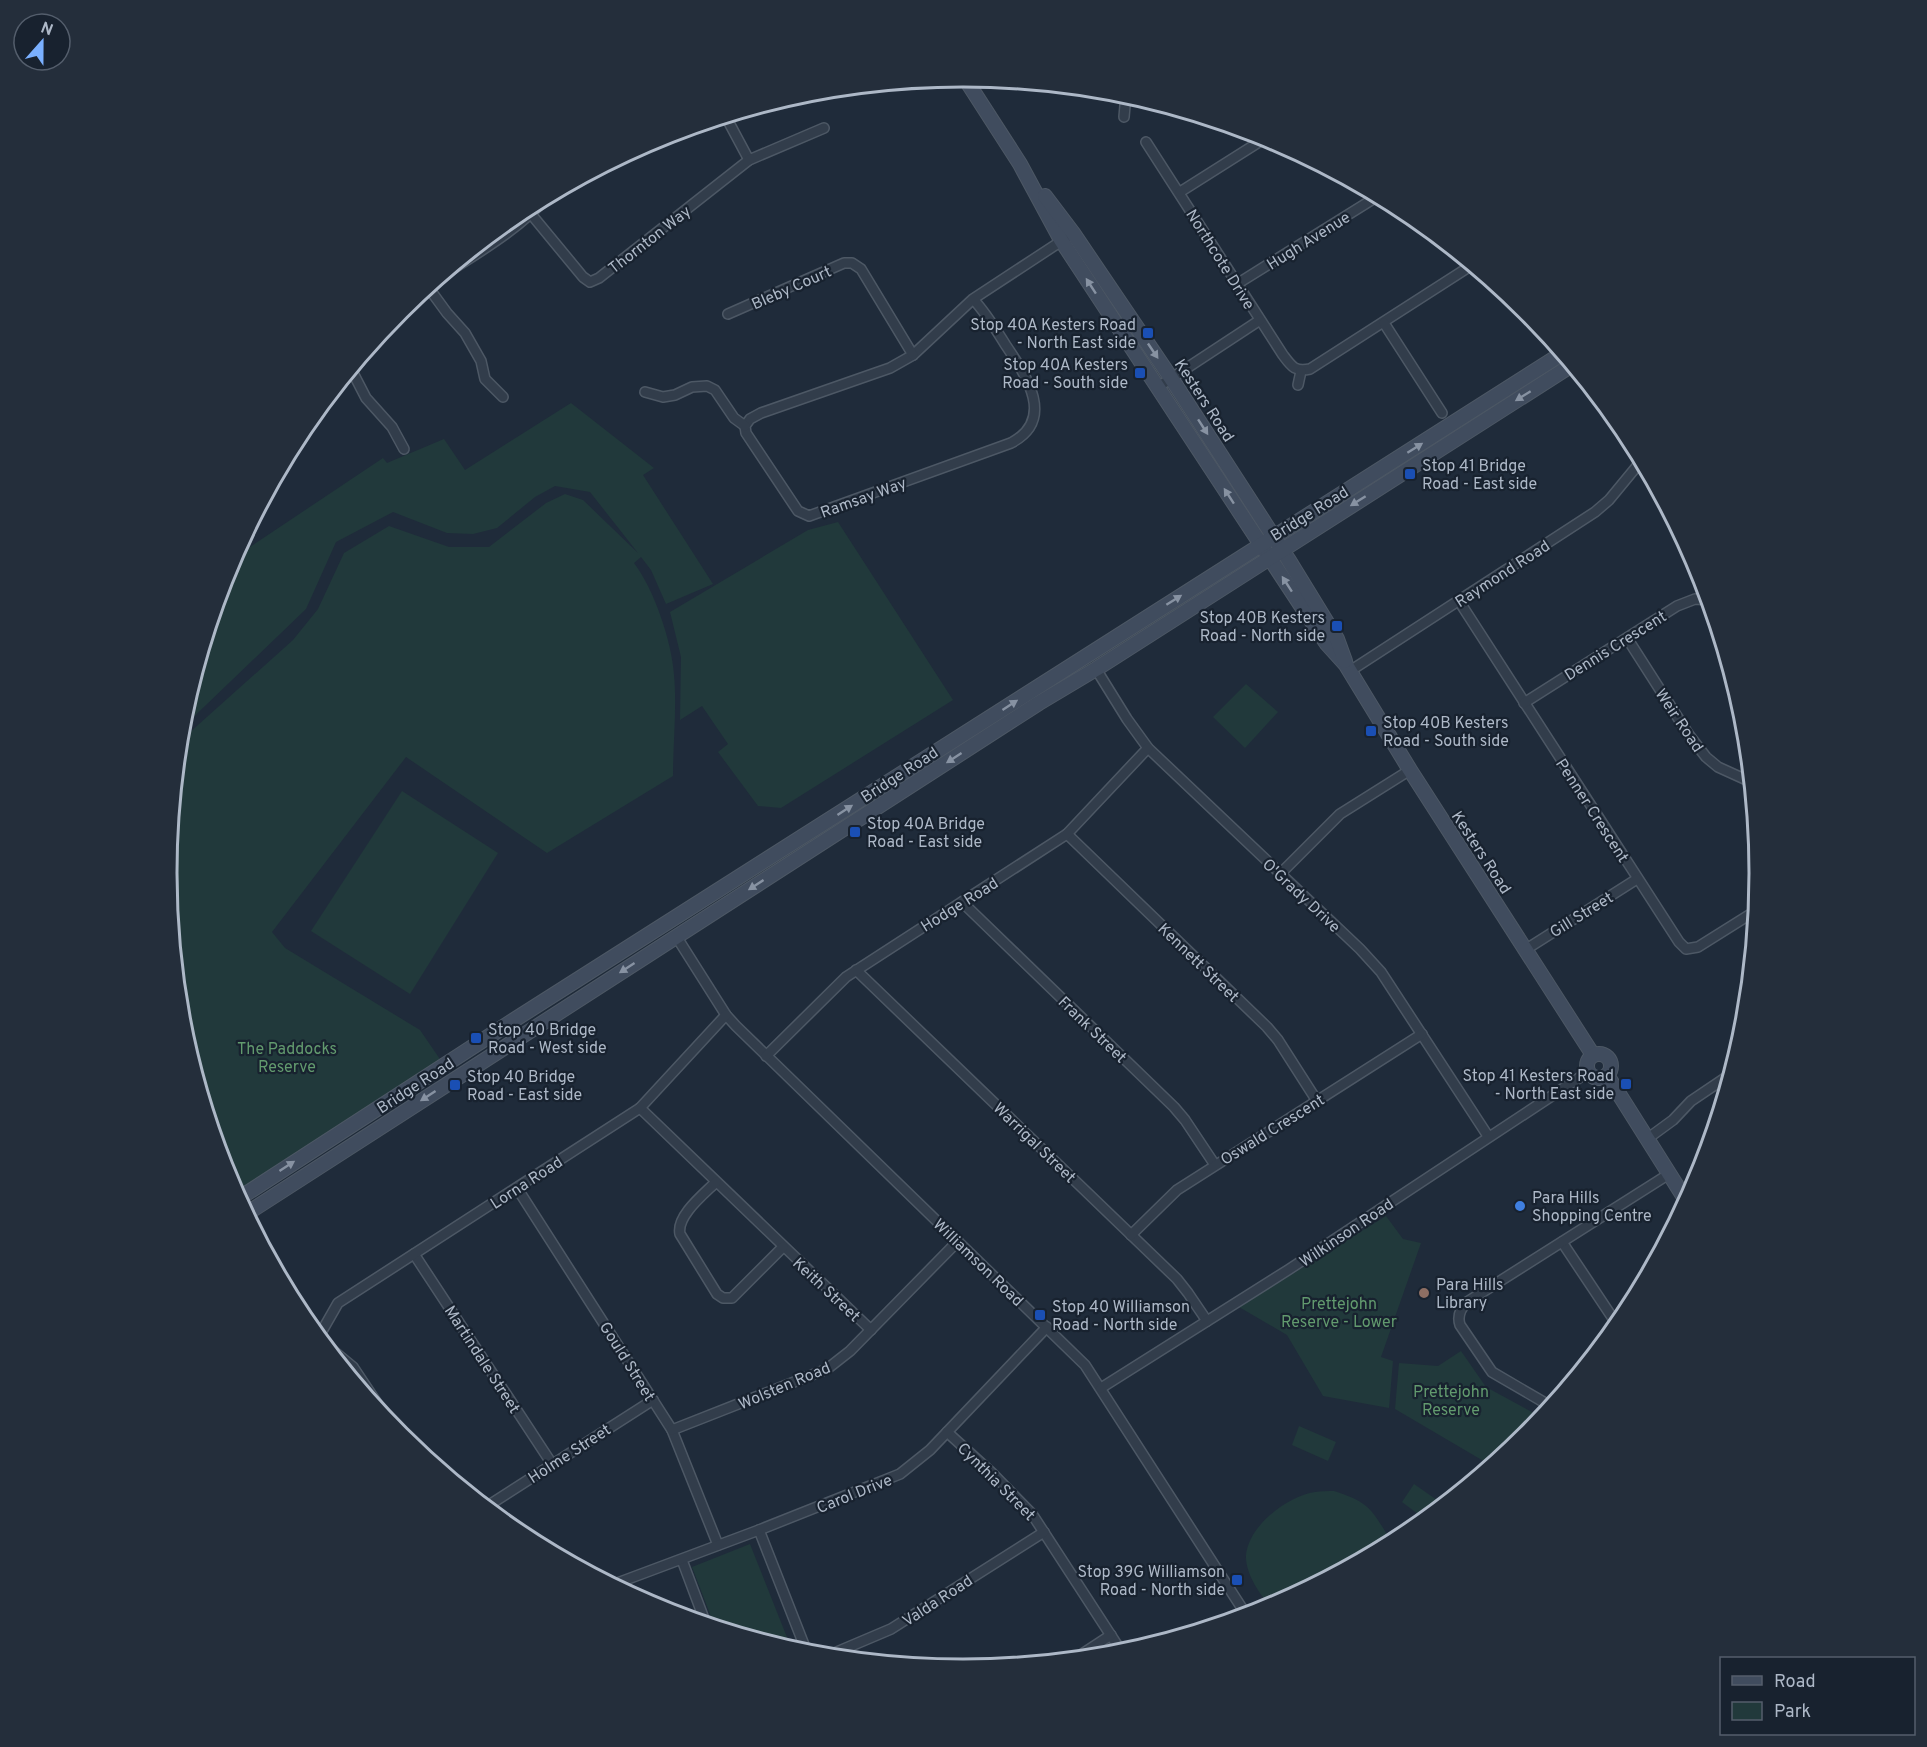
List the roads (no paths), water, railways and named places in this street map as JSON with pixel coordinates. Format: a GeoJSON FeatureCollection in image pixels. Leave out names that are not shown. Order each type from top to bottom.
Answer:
{"type":"FeatureCollection","features":[{"type":"Feature","properties":{"kind":"main road","name":"Kesters Road"},"geometry":{"type":"LineString","coordinates":[[971,87],[1067,237],[1158,387],[1327,644],[1348,668],[1410,770],[1593,1055]]}},
{"type":"Feature","properties":{"kind":"main road","name":"Kesters Road"},"geometry":{"type":"LineString","coordinates":[[1067,237],[1171,378],[1282,549],[1337,639],[1348,668]]}},
{"type":"Feature","properties":{"kind":"main road","name":"Bridge Road"},"geometry":{"type":"LineString","coordinates":[[246,1193],[667,922],[1557,358]]}},
{"type":"Feature","properties":{"kind":"main road","name":"Bridge Road"},"geometry":{"type":"LineString","coordinates":[[253,1210],[676,936],[1566,369]]}},
{"type":"Feature","properties":{"kind":"main road"},"geometry":{"type":"LineString","coordinates":[[1259,514],[1281,523],[1294,524]]}},
{"type":"Feature","properties":{"kind":"main road"},"geometry":{"type":"LineString","coordinates":[[1087,656],[1096,669]]}},
{"type":"Feature","properties":{"kind":"main road"},"geometry":{"type":"LineString","coordinates":[[796,841],[805,854]]}},
{"type":"Feature","properties":{"kind":"main road"},"geometry":{"type":"LineString","coordinates":[[667,922],[676,936]]}},
{"type":"Feature","properties":{"kind":"main road"},"geometry":{"type":"LineString","coordinates":[[545,1000],[555,1014]]}},
{"type":"Feature","properties":{"kind":"main road"},"geometry":{"type":"LineString","coordinates":[[1601,1054],[1609,1059],[1611,1068],[1607,1075],[1597,1078],[1588,1072],[1587,1062],[1593,1055],[1601,1054]]}},
{"type":"Feature","properties":{"kind":"main road"},"geometry":{"type":"LineString","coordinates":[[1607,1075],[1681,1193]]}},
{"type":"Feature","properties":{"kind":"street"},"geometry":{"type":"LineString","coordinates":[[1124,117],[1125,104]]}},
{"type":"Feature","properties":{"kind":"street"},"geometry":{"type":"LineString","coordinates":[[729,123],[748,160]]}},
{"type":"Feature","properties":{"kind":"street","name":"Thornton Way"},"geometry":{"type":"LineString","coordinates":[[533,216],[583,278],[590,282],[599,278],[748,160],[824,128]]}},
{"type":"Feature","properties":{"kind":"street","name":"Northcote Drive"},"geometry":{"type":"LineString","coordinates":[[1146,142],[1289,364],[1301,371]]}},
{"type":"Feature","properties":{"kind":"street"},"geometry":{"type":"LineString","coordinates":[[1180,192],[1256,144]]}},
{"type":"Feature","properties":{"kind":"street","name":"Hugh Avenue"},"geometry":{"type":"LineString","coordinates":[[1237,284],[1370,201]]}},
{"type":"Feature","properties":{"kind":"street"},"geometry":{"type":"LineString","coordinates":[[745,426],[750,419],[761,413],[890,368],[929,342],[973,299],[1067,237]]}},
{"type":"Feature","properties":{"kind":"street","name":"Bleby Court"},"geometry":{"type":"LineString","coordinates":[[729,315],[844,263],[852,263],[861,269],[912,355]]}},
{"type":"Feature","properties":{"kind":"street"},"geometry":{"type":"LineString","coordinates":[[1298,385],[1301,371],[1310,369],[1466,269]]}},
{"type":"Feature","properties":{"kind":"street"},"geometry":{"type":"LineString","coordinates":[[433,293],[465,333],[481,361],[485,379],[503,398]]}},
{"type":"Feature","properties":{"kind":"street","name":"Ramsay Way"},"geometry":{"type":"LineString","coordinates":[[645,392],[663,397],[675,395],[692,387],[707,386],[715,390],[734,418],[745,426],[750,441],[798,511],[809,516],[1019,439],[1031,425],[1035,406],[1026,375],[983,310],[973,299]]}},
{"type":"Feature","properties":{"kind":"street"},"geometry":{"type":"LineString","coordinates":[[1158,387],[1260,320]]}},
{"type":"Feature","properties":{"kind":"street"},"geometry":{"type":"LineString","coordinates":[[1383,323],[1442,412]]}},
{"type":"Feature","properties":{"kind":"street"},"geometry":{"type":"LineString","coordinates":[[355,376],[366,398],[392,427],[404,449]]}},
{"type":"Feature","properties":{"kind":"street","name":"Raymond Road"},"geometry":{"type":"LineString","coordinates":[[1348,668],[1459,601],[1595,513],[1636,467]]}},
{"type":"Feature","properties":{"kind":"street","name":"Dennis Crescent"},"geometry":{"type":"LineString","coordinates":[[1524,702],[1684,602],[1700,599]]}},
{"type":"Feature","properties":{"kind":"street","name":"Penner Crescent"},"geometry":{"type":"LineString","coordinates":[[1459,601],[1672,934],[1686,949],[1698,947],[1748,915]]}},
{"type":"Feature","properties":{"kind":"street","name":"Weir Road"},"geometry":{"type":"LineString","coordinates":[[1626,638],[1706,757],[1718,767],[1744,779]]}},
{"type":"Feature","properties":{"kind":"street","name":"O'Grady Drive"},"geometry":{"type":"LineString","coordinates":[[1096,669],[1148,748],[1374,964],[1488,1136]]}},
{"type":"Feature","properties":{"kind":"street","name":"Hodge Road"},"geometry":{"type":"LineString","coordinates":[[766,1056],[841,981],[1067,834],[1148,748]]}},
{"type":"Feature","properties":{"kind":"street"},"geometry":{"type":"LineString","coordinates":[[1280,874],[1340,814],[1410,770]]}},
{"type":"Feature","properties":{"kind":"street","name":"Kennett Street"},"geometry":{"type":"LineString","coordinates":[[1067,834],[1267,1027],[1278,1040],[1317,1101]]}},
{"type":"Feature","properties":{"kind":"street","name":"Gill Street"},"geometry":{"type":"LineString","coordinates":[[1525,950],[1637,879]]}},
{"type":"Feature","properties":{"kind":"street","name":"Frank Street"},"geometry":{"type":"LineString","coordinates":[[962,902],[1174,1107],[1215,1165]]}},
{"type":"Feature","properties":{"kind":"street","name":"Williamson Road"},"geometry":{"type":"LineString","coordinates":[[676,936],[726,1015],[1085,1365],[1242,1608]]}},
{"type":"Feature","properties":{"kind":"street","name":"Warrigal Street"},"geometry":{"type":"LineString","coordinates":[[856,970],[1183,1286],[1207,1321]]}},
{"type":"Feature","properties":{"kind":"street","name":"Lorna Road"},"geometry":{"type":"LineString","coordinates":[[323,1328],[334,1307],[342,1299],[640,1108],[726,1015]]}},
{"type":"Feature","properties":{"kind":"street","name":"Oswald Crescent"},"geometry":{"type":"LineString","coordinates":[[1131,1235],[1177,1190],[1422,1034]]}},
{"type":"Feature","properties":{"kind":"street","name":"Wilkinson Road"},"geometry":{"type":"LineString","coordinates":[[1101,1388],[1362,1222],[1488,1136],[1588,1072]]}},
{"type":"Feature","properties":{"kind":"street"},"geometry":{"type":"LineString","coordinates":[[1647,1139],[1673,1120],[1691,1101],[1722,1080]]}},
{"type":"Feature","properties":{"kind":"street","name":"Keith Street"},"geometry":{"type":"LineString","coordinates":[[640,1108],[871,1330]]}},
{"type":"Feature","properties":{"kind":"street"},"geometry":{"type":"LineString","coordinates":[[1545,1403],[1492,1372],[1460,1326],[1461,1310],[1467,1302],[1669,1174]]}},
{"type":"Feature","properties":{"kind":"street","name":"Keith Street"},"geometry":{"type":"LineString","coordinates":[[716,1182],[684,1216],[679,1228],[680,1234],[717,1294],[723,1298],[732,1298],[783,1247]]}},
{"type":"Feature","properties":{"kind":"street","name":"Gould Street"},"geometry":{"type":"LineString","coordinates":[[518,1188],[672,1430],[718,1545]]}},
{"type":"Feature","properties":{"kind":"street","name":"Wolsten Road"},"geometry":{"type":"LineString","coordinates":[[672,1430],[821,1373],[844,1357],[958,1241]]}},
{"type":"Feature","properties":{"kind":"street"},"geometry":{"type":"LineString","coordinates":[[1562,1242],[1612,1317]]}},
{"type":"Feature","properties":{"kind":"street","name":"Martindale Street"},"geometry":{"type":"LineString","coordinates":[[414,1254],[552,1464]]}},
{"type":"Feature","properties":{"kind":"street","name":"Carol Drive"},"geometry":{"type":"LineString","coordinates":[[622,1582],[895,1477],[948,1432],[1047,1328]]}},
{"type":"Feature","properties":{"kind":"street"},"geometry":{"type":"LineString","coordinates":[[351,1365],[363,1381]]}},
{"type":"Feature","properties":{"kind":"street","name":"Holme Street"},"geometry":{"type":"LineString","coordinates":[[493,1503],[653,1400]]}},
{"type":"Feature","properties":{"kind":"street","name":"Cynthia Street"},"geometry":{"type":"LineString","coordinates":[[948,1432],[1024,1505],[1117,1645]]}},
{"type":"Feature","properties":{"kind":"street"},"geometry":{"type":"LineString","coordinates":[[759,1530],[803,1643]]}},
{"type":"Feature","properties":{"kind":"street","name":"Valda Road"},"geometry":{"type":"LineString","coordinates":[[842,1650],[891,1629],[1044,1532]]}},
{"type":"Feature","properties":{"kind":"street"},"geometry":{"type":"LineString","coordinates":[[682,1560],[703,1615]]}},
{"type":"Feature","properties":{"kind":"street"},"geometry":{"type":"LineString","coordinates":[[1089,1649],[1111,1635]]}},
{"type":"Feature","properties":{"kind":"place","name":"Stop 40A Kesters Road - North East side"},"geometry":{"type":"Point","coordinates":[1148,333]}},
{"type":"Feature","properties":{"kind":"place","name":"Stop 40A Kesters Road - South side"},"geometry":{"type":"Point","coordinates":[1140,373]}},
{"type":"Feature","properties":{"kind":"place","name":"Stop 41 Bridge Road - East side"},"geometry":{"type":"Point","coordinates":[1410,474]}},
{"type":"Feature","properties":{"kind":"place","name":"Stop 40B Kesters Road - North side"},"geometry":{"type":"Point","coordinates":[1337,626]}},
{"type":"Feature","properties":{"kind":"place","name":"Stop 40B Kesters Road - South side"},"geometry":{"type":"Point","coordinates":[1371,731]}},
{"type":"Feature","properties":{"kind":"place","name":"Stop 40A Bridge Road - East side"},"geometry":{"type":"Point","coordinates":[855,832]}},
{"type":"Feature","properties":{"kind":"place","name":"Stop 40 Bridge Road - West side"},"geometry":{"type":"Point","coordinates":[476,1038]}},
{"type":"Feature","properties":{"kind":"place","name":"Stop 41 Kesters Road - North East side"},"geometry":{"type":"Point","coordinates":[1626,1084]}},
{"type":"Feature","properties":{"kind":"place","name":"Stop 40 Bridge Road - East side"},"geometry":{"type":"Point","coordinates":[455,1085]}},
{"type":"Feature","properties":{"kind":"place","name":"Para Hills Shopping Centre"},"geometry":{"type":"Point","coordinates":[1520,1206]}},
{"type":"Feature","properties":{"kind":"place","name":"Para Hills Library"},"geometry":{"type":"Point","coordinates":[1424,1293]}},
{"type":"Feature","properties":{"kind":"place","name":"Stop 40 Williamson Road - North side"},"geometry":{"type":"Point","coordinates":[1040,1315]}},
{"type":"Feature","properties":{"kind":"place","name":"Stop 39G Williamson Road - North side"},"geometry":{"type":"Point","coordinates":[1237,1580]}},
{"type":"Feature","properties":{"kind":"park label","name":"The Paddocks Reserve"},"geometry":{"type":"Point","coordinates":[287,1057]}},
{"type":"Feature","properties":{"kind":"park label","name":"Prettejohn Reserve - Lower"},"geometry":{"type":"Point","coordinates":[1339,1312]}},
{"type":"Feature","properties":{"kind":"park label","name":"Prettejohn Reserve"},"geometry":{"type":"Point","coordinates":[1451,1400]}}]}
